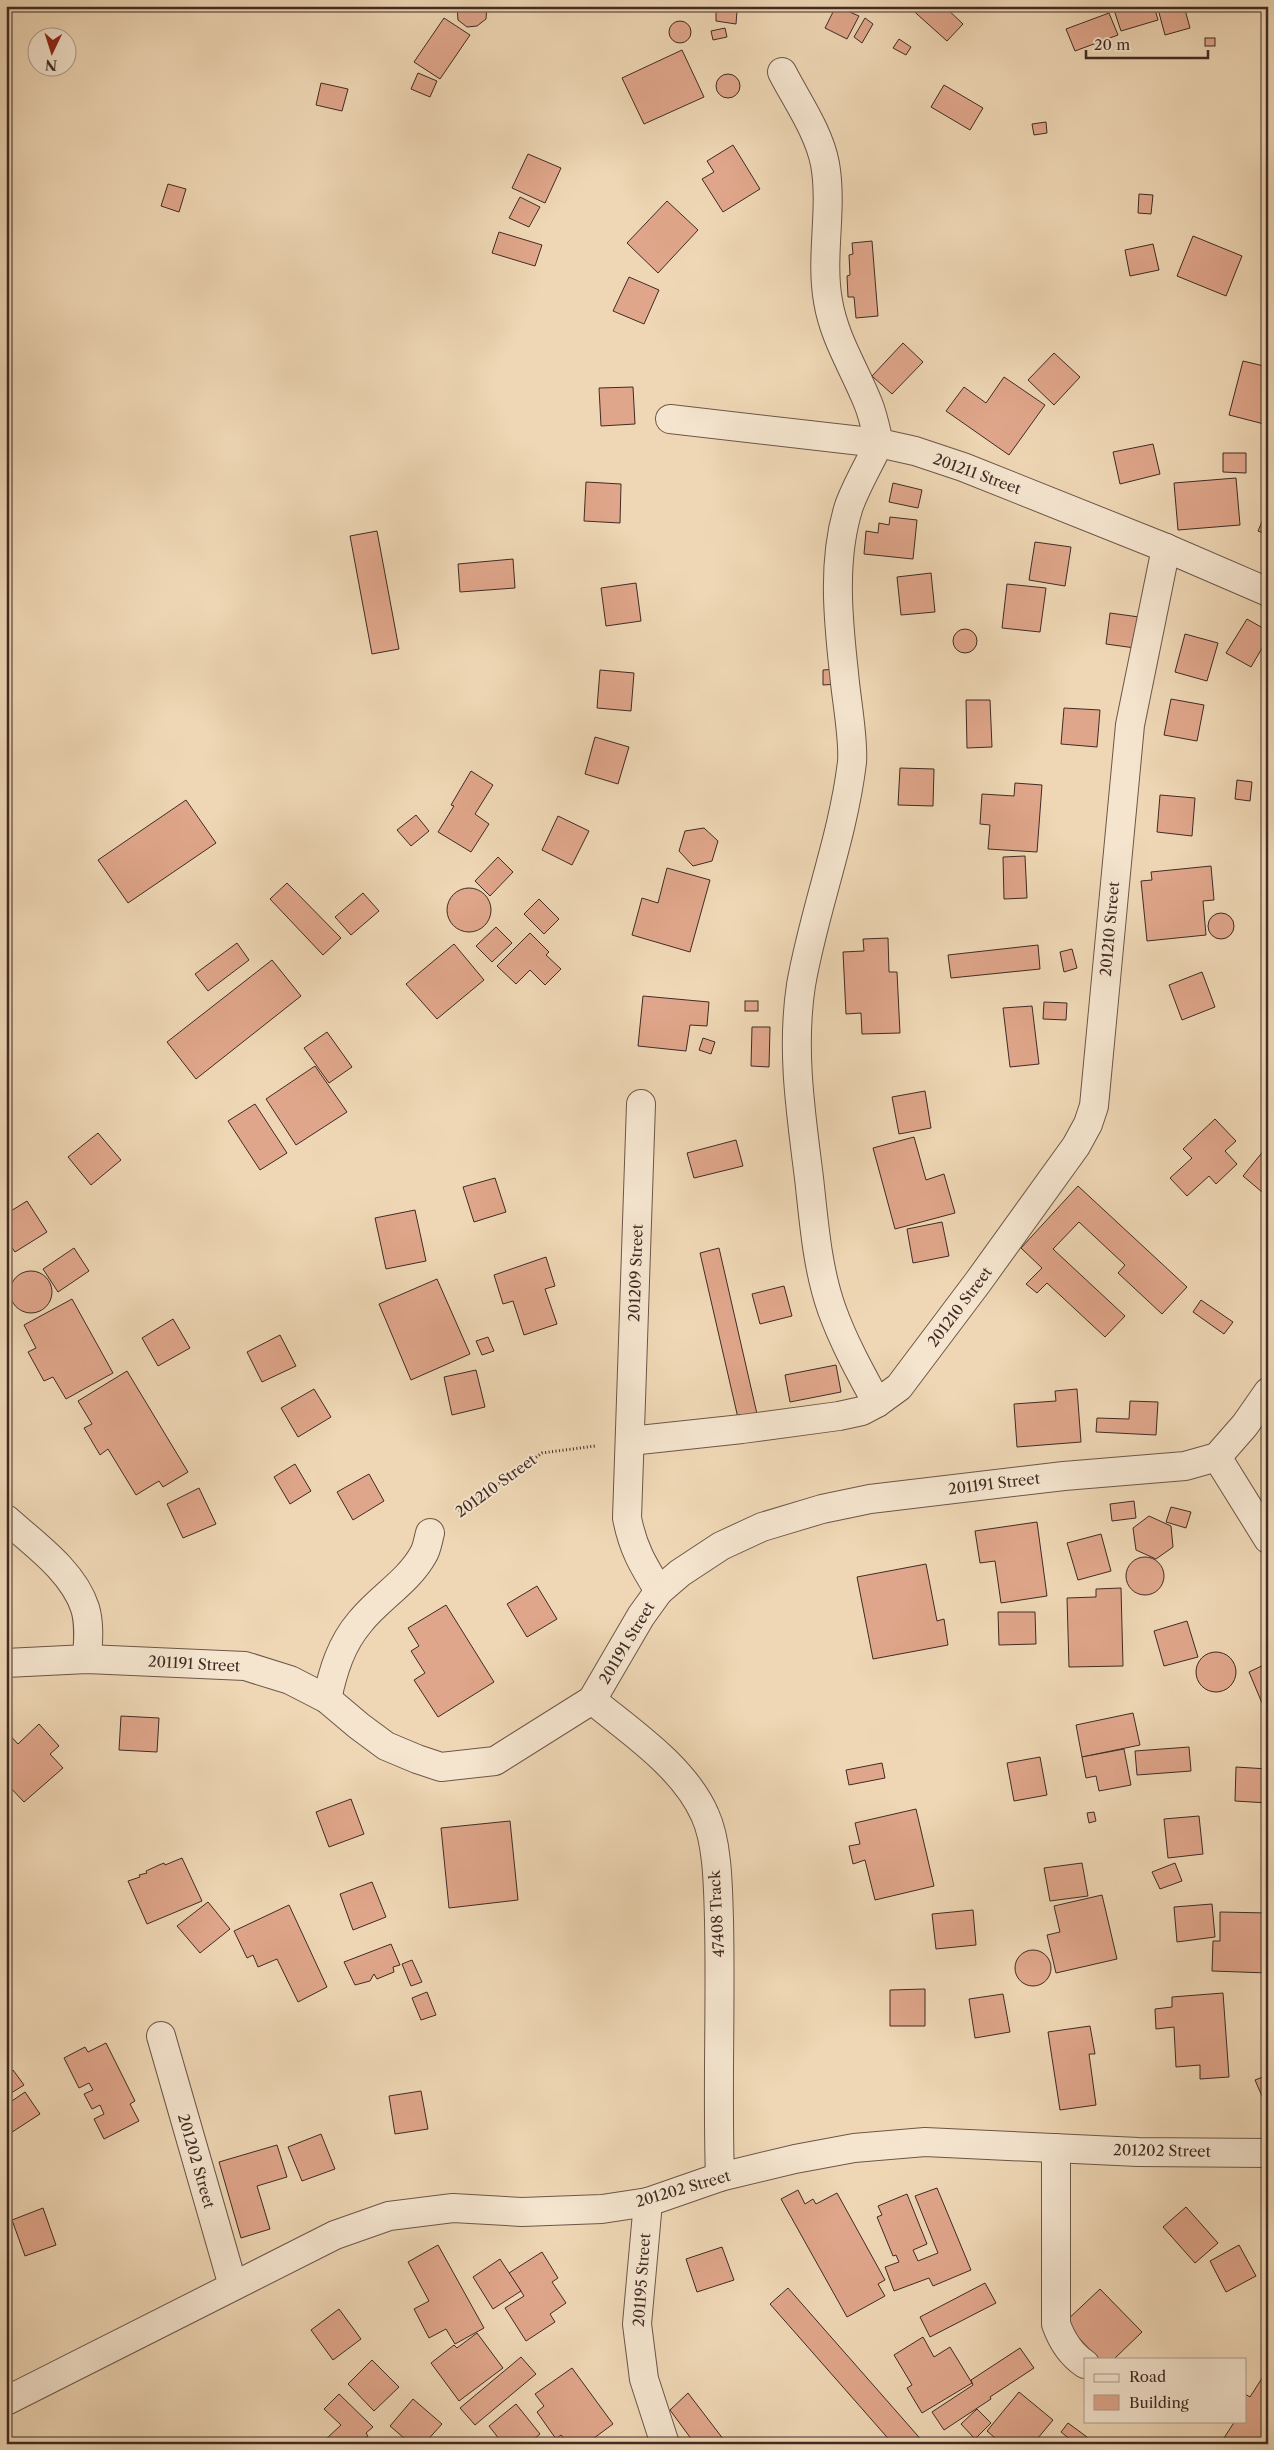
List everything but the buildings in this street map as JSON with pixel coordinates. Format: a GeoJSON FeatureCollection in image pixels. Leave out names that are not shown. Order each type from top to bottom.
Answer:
{"type":"FeatureCollection","features":[{"type":"Feature","properties":{"kind":"street"},"geometry":{"type":"LineString","coordinates":[[782,72],[815,136],[825,165],[824,263],[828,301],[834,329],[868,403],[880,443],[850,506],[842,541],[838,587],[839,616],[852,760],[844,808],[816,913],[801,986],[796,1052],[798,1090],[818,1251],[831,1307],[848,1353],[877,1404]]}},
{"type":"Feature","properties":{"kind":"street","name":"201211 Street"},"geometry":{"type":"LineString","coordinates":[[670,419],[880,443],[915,451],[964,466],[1166,548],[1268,592]]}},
{"type":"Feature","properties":{"kind":"street","name":"201210 Street"},"geometry":{"type":"LineString","coordinates":[[630,1441],[742,1430],[839,1416],[862,1411],[877,1404],[899,1387],[1076,1146],[1088,1124],[1094,1106],[1130,725],[1166,548]]}},
{"type":"Feature","properties":{"kind":"street","name":"201209 Street"},"geometry":{"type":"LineString","coordinates":[[641,1104],[627,1518],[637,1557],[659,1591]]}},
{"type":"Feature","properties":{"kind":"street"},"geometry":{"type":"LineString","coordinates":[[1268,1392],[1245,1425],[1217,1457],[1268,1539]]}},
{"type":"Feature","properties":{"kind":"street","name":"201191 Street"},"geometry":{"type":"LineString","coordinates":[[6,1663],[87,1659],[245,1666],[290,1680],[327,1699],[358,1726],[386,1746],[417,1760],[441,1767],[495,1761],[592,1700],[641,1616],[659,1591],[680,1572],[721,1546],[762,1527],[822,1509],[870,1499],[1044,1478],[1185,1466],[1217,1457]]}},
{"type":"Feature","properties":{"kind":"street"},"geometry":{"type":"LineString","coordinates":[[6,1519],[62,1571],[79,1597],[85,1608],[87,1623],[87,1659]]}},
{"type":"Feature","properties":{"kind":"street"},"geometry":{"type":"LineString","coordinates":[[327,1699],[332,1677],[350,1635],[361,1620],[412,1571],[424,1554],[430,1533]]}},
{"type":"Feature","properties":{"kind":"street","name":"47408 Track"},"geometry":{"type":"LineString","coordinates":[[592,1700],[663,1760],[686,1784],[706,1815],[718,1890],[720,1972],[717,2099],[720,2177]]}},
{"type":"Feature","properties":{"kind":"street","name":"201202 Street"},"geometry":{"type":"LineString","coordinates":[[161,2036],[232,2286]]}},
{"type":"Feature","properties":{"kind":"street","name":"201202 Street"},"geometry":{"type":"LineString","coordinates":[[6,2402],[335,2235],[388,2216],[453,2208],[522,2212],[602,2209],[648,2202],[720,2177],[794,2159],[854,2148],[925,2142],[1138,2152],[1268,2153]]}},
{"type":"Feature","properties":{"kind":"street"},"geometry":{"type":"LineString","coordinates":[[1056,2148],[1056,2324],[1062,2342],[1076,2358],[1084,2363]]}},
{"type":"Feature","properties":{"kind":"street","name":"201195 Street"},"geometry":{"type":"LineString","coordinates":[[648,2202],[637,2324],[644,2378],[665,2444]]}},
{"type":"Feature","properties":{"kind":"path","name":"201210 Street"},"geometry":{"type":"LineString","coordinates":[[430,1533],[542,1453],[630,1441]]}}]}
